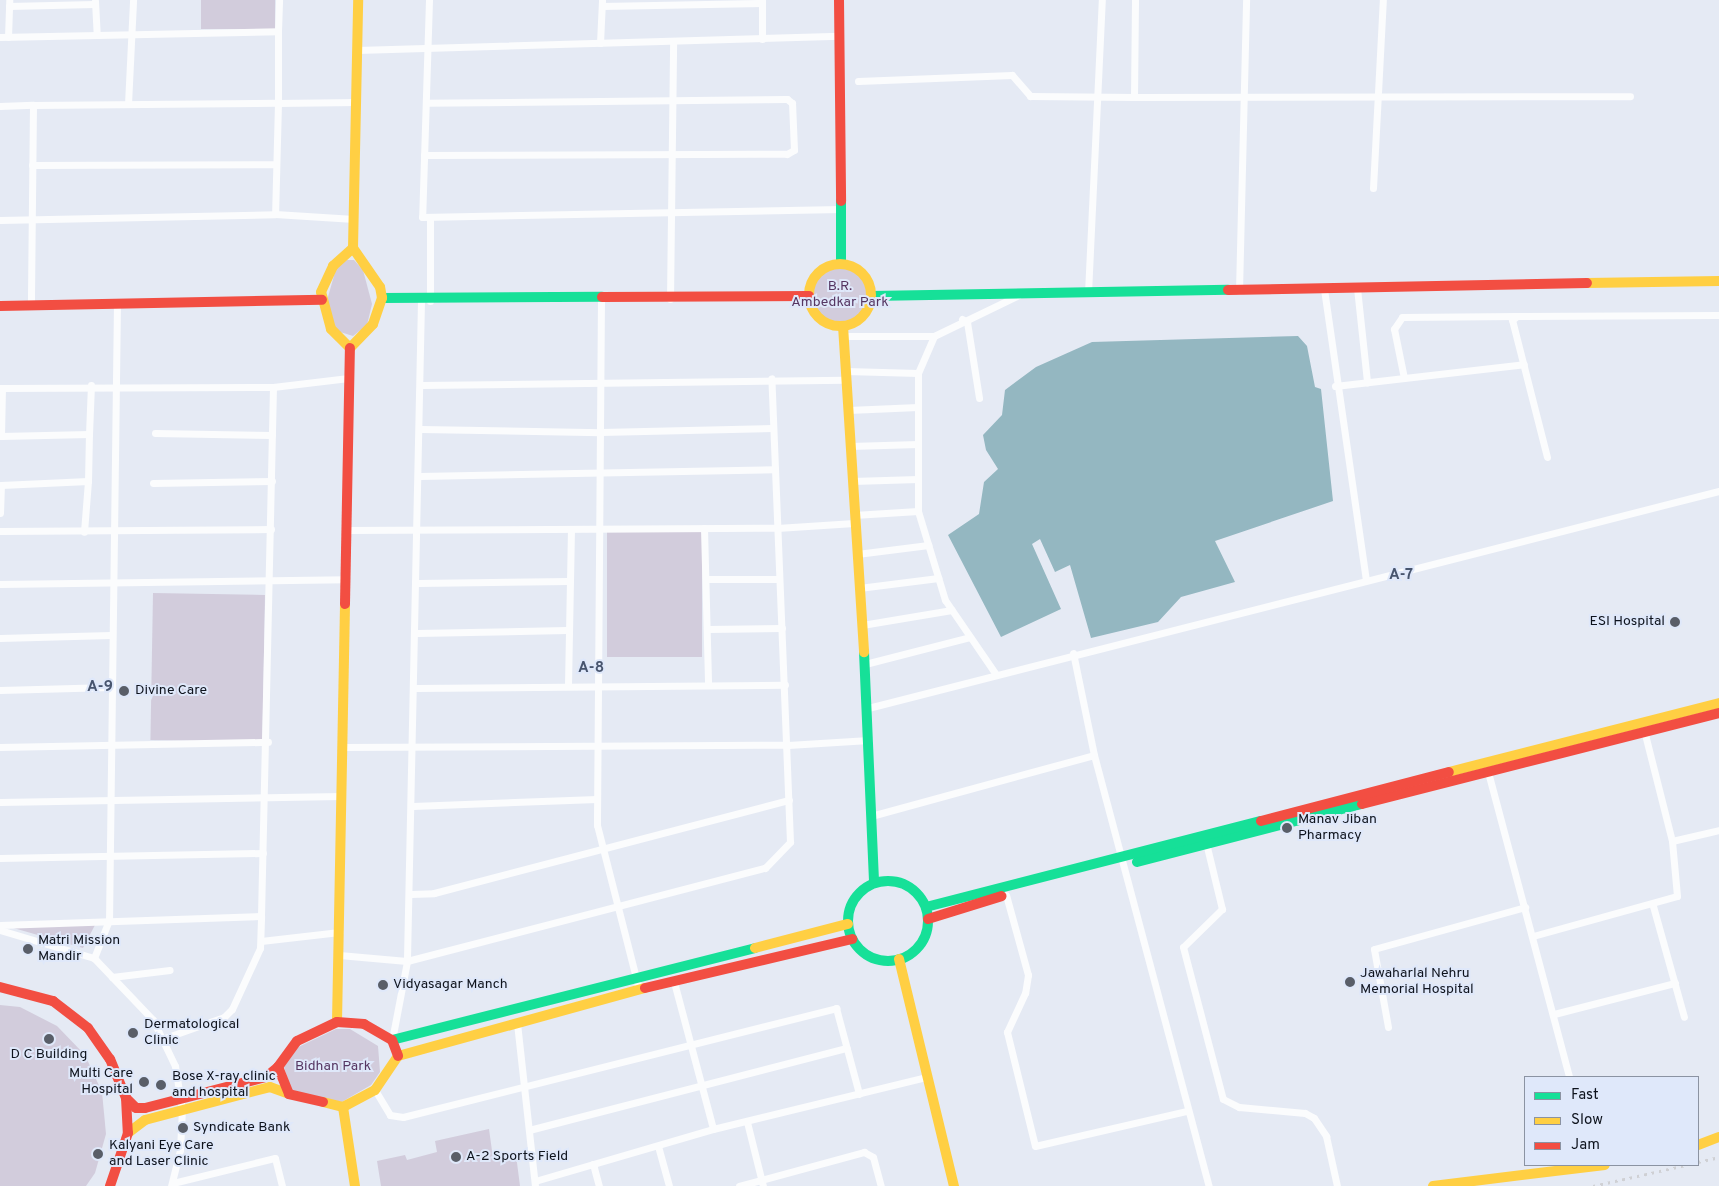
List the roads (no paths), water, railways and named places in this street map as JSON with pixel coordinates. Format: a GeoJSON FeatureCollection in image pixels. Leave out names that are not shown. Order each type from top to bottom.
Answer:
{"type":"FeatureCollection","features":[{"type":"Feature","properties":{"kind":"street"},"geometry":{"type":"LineString","coordinates":[[128,104],[133,0]]}},
{"type":"Feature","properties":{"kind":"street"},"geometry":{"type":"LineString","coordinates":[[275,214],[279,0]]}},
{"type":"Feature","properties":{"kind":"street"},"geometry":{"type":"LineString","coordinates":[[337,1022],[340,956],[348,378],[350,348],[373,324],[382,298],[380,287],[353,248],[358,0]]}},
{"type":"Feature","properties":{"kind":"street"},"geometry":{"type":"LineString","coordinates":[[429,0],[422,217],[841,209]]}},
{"type":"Feature","properties":{"kind":"street"},"geometry":{"type":"LineString","coordinates":[[839,0],[841,264]]}},
{"type":"Feature","properties":{"kind":"street"},"geometry":{"type":"LineString","coordinates":[[1088,293],[1102,0]]}},
{"type":"Feature","properties":{"kind":"street"},"geometry":{"type":"LineString","coordinates":[[1134,97],[1135,0]]}},
{"type":"Feature","properties":{"kind":"street"},"geometry":{"type":"LineString","coordinates":[[1239,291],[1246,0]]}},
{"type":"Feature","properties":{"kind":"street"},"geometry":{"type":"LineString","coordinates":[[1373,188],[1382,0]]}},
{"type":"Feature","properties":{"kind":"street"},"geometry":{"type":"LineString","coordinates":[[600,43],[602,3],[762,1],[762,39]]}},
{"type":"Feature","properties":{"kind":"street"},"geometry":{"type":"LineString","coordinates":[[8,37],[9,3],[95,2],[96,36]]}},
{"type":"Feature","properties":{"kind":"street"},"geometry":{"type":"LineString","coordinates":[[0,37],[278,31]]}},
{"type":"Feature","properties":{"kind":"street"},"geometry":{"type":"LineString","coordinates":[[357,50],[840,36]]}},
{"type":"Feature","properties":{"kind":"street"},"geometry":{"type":"LineString","coordinates":[[670,299],[673,41]]}},
{"type":"Feature","properties":{"kind":"street"},"geometry":{"type":"LineString","coordinates":[[858,81],[1012,75],[1030,96],[1630,96]]}},
{"type":"Feature","properties":{"kind":"street"},"geometry":{"type":"LineString","coordinates":[[424,155],[672,152],[787,154],[794,150],[792,103],[787,99],[426,103]]}},
{"type":"Feature","properties":{"kind":"street"},"geometry":{"type":"LineString","coordinates":[[0,106],[356,102]]}},
{"type":"Feature","properties":{"kind":"street"},"geometry":{"type":"LineString","coordinates":[[31,305],[33,105]]}},
{"type":"Feature","properties":{"kind":"street"},"geometry":{"type":"LineString","coordinates":[[32,165],[276,164]]}},
{"type":"Feature","properties":{"kind":"street"},"geometry":{"type":"LineString","coordinates":[[0,220],[275,214],[354,219]]}},
{"type":"Feature","properties":{"kind":"street"},"geometry":{"type":"LineString","coordinates":[[398,1056],[392,1040],[407,961],[411,894],[421,385],[430,217]]}},
{"type":"Feature","properties":{"kind":"street"},"geometry":{"type":"LineString","coordinates":[[350,348],[332,329],[322,300],[333,266],[353,248]]}},
{"type":"Feature","properties":{"kind":"street"},"geometry":{"type":"LineString","coordinates":[[843,331],[863,316],[871,296],[863,274],[841,264],[820,272],[809,296],[818,317],[843,331],[934,336],[962,319],[1022,294]]}},
{"type":"Feature","properties":{"kind":"street"},"geometry":{"type":"LineString","coordinates":[[871,296],[1239,291],[1719,281]]}},
{"type":"Feature","properties":{"kind":"street"},"geometry":{"type":"LineString","coordinates":[[1357,288],[1367,382]]}},
{"type":"Feature","properties":{"kind":"street"},"geometry":{"type":"LineString","coordinates":[[1324,289],[1335,386],[1366,580]]}},
{"type":"Feature","properties":{"kind":"street"},"geometry":{"type":"LineString","coordinates":[[382,298],[425,301],[809,296]]}},
{"type":"Feature","properties":{"kind":"street"},"geometry":{"type":"LineString","coordinates":[[601,299],[602,528],[597,799],[602,852],[639,990]]}},
{"type":"Feature","properties":{"kind":"street"},"geometry":{"type":"LineString","coordinates":[[0,306],[322,300]]}},
{"type":"Feature","properties":{"kind":"street"},"geometry":{"type":"LineString","coordinates":[[94,958],[109,920],[108,801],[112,744],[112,583],[116,528],[117,304]]}},
{"type":"Feature","properties":{"kind":"street"},"geometry":{"type":"LineString","coordinates":[[1404,378],[1394,329],[1402,317],[1719,315]]}},
{"type":"Feature","properties":{"kind":"street"},"geometry":{"type":"LineString","coordinates":[[1517,316],[1512,320],[1547,457]]}},
{"type":"Feature","properties":{"kind":"street"},"geometry":{"type":"LineString","coordinates":[[962,319],[967,322],[980,398]]}},
{"type":"Feature","properties":{"kind":"street"},"geometry":{"type":"LineString","coordinates":[[843,331],[868,708],[874,883]]}},
{"type":"Feature","properties":{"kind":"street"},"geometry":{"type":"LineString","coordinates":[[934,336],[918,374],[918,511],[938,578],[952,610],[995,673]]}},
{"type":"Feature","properties":{"kind":"street"},"geometry":{"type":"LineString","coordinates":[[1335,386],[1524,364]]}},
{"type":"Feature","properties":{"kind":"street"},"geometry":{"type":"LineString","coordinates":[[421,385],[918,374]]}},
{"type":"Feature","properties":{"kind":"street"},"geometry":{"type":"LineString","coordinates":[[89,434],[1,436],[1,388],[91,385],[273,387],[348,378]]}},
{"type":"Feature","properties":{"kind":"street"},"geometry":{"type":"LineString","coordinates":[[340,956],[407,961],[616,905],[765,868],[790,842],[788,745],[771,378]]}},
{"type":"Feature","properties":{"kind":"street"},"geometry":{"type":"LineString","coordinates":[[84,532],[88,481],[91,385]]}},
{"type":"Feature","properties":{"kind":"street"},"geometry":{"type":"LineString","coordinates":[[162,1039],[216,1021],[232,1009],[261,941],[264,798],[268,742],[273,387]]}},
{"type":"Feature","properties":{"kind":"street"},"geometry":{"type":"LineString","coordinates":[[848,410],[918,407]]}},
{"type":"Feature","properties":{"kind":"street"},"geometry":{"type":"LineString","coordinates":[[421,429],[602,432],[773,428]]}},
{"type":"Feature","properties":{"kind":"street"},"geometry":{"type":"LineString","coordinates":[[155,433],[272,435]]}},
{"type":"Feature","properties":{"kind":"street"},"geometry":{"type":"LineString","coordinates":[[850,446],[918,444]]}},
{"type":"Feature","properties":{"kind":"street"},"geometry":{"type":"LineString","coordinates":[[420,476],[602,475],[774,469]]}},
{"type":"Feature","properties":{"kind":"street"},"geometry":{"type":"LineString","coordinates":[[852,481],[918,479]]}},
{"type":"Feature","properties":{"kind":"street"},"geometry":{"type":"LineString","coordinates":[[0,513],[1,485],[88,481]]}},
{"type":"Feature","properties":{"kind":"street"},"geometry":{"type":"LineString","coordinates":[[153,483],[272,481]]}},
{"type":"Feature","properties":{"kind":"street"},"geometry":{"type":"LineString","coordinates":[[868,708],[1073,653],[1719,491]]}},
{"type":"Feature","properties":{"kind":"street"},"geometry":{"type":"LineString","coordinates":[[347,530],[777,528],[918,511]]}},
{"type":"Feature","properties":{"kind":"street"},"geometry":{"type":"LineString","coordinates":[[0,531],[84,532],[116,528],[271,529]]}},
{"type":"Feature","properties":{"kind":"street"},"geometry":{"type":"LineString","coordinates":[[704,528],[707,579],[708,685]]}},
{"type":"Feature","properties":{"kind":"street"},"geometry":{"type":"LineString","coordinates":[[568,685],[567,630],[571,530]]}},
{"type":"Feature","properties":{"kind":"street"},"geometry":{"type":"LineString","coordinates":[[857,554],[928,545]]}},
{"type":"Feature","properties":{"kind":"street"},"geometry":{"type":"LineString","coordinates":[[859,588],[938,578]]}},
{"type":"Feature","properties":{"kind":"street"},"geometry":{"type":"LineString","coordinates":[[0,584],[346,579]]}},
{"type":"Feature","properties":{"kind":"street"},"geometry":{"type":"LineString","coordinates":[[707,579],[779,579]]}},
{"type":"Feature","properties":{"kind":"street"},"geometry":{"type":"LineString","coordinates":[[418,583],[568,581]]}},
{"type":"Feature","properties":{"kind":"street"},"geometry":{"type":"LineString","coordinates":[[862,626],[952,610]]}},
{"type":"Feature","properties":{"kind":"street"},"geometry":{"type":"LineString","coordinates":[[708,630],[782,628]]}},
{"type":"Feature","properties":{"kind":"street"},"geometry":{"type":"LineString","coordinates":[[417,633],[567,630]]}},
{"type":"Feature","properties":{"kind":"street"},"geometry":{"type":"LineString","coordinates":[[0,638],[112,635]]}},
{"type":"Feature","properties":{"kind":"street"},"geometry":{"type":"LineString","coordinates":[[865,664],[970,638]]}},
{"type":"Feature","properties":{"kind":"street"},"geometry":{"type":"LineString","coordinates":[[1073,653],[1094,755],[1126,861],[1187,1111],[1209,1186]]}},
{"type":"Feature","properties":{"kind":"street"},"geometry":{"type":"LineString","coordinates":[[416,688],[568,685],[785,685]]}},
{"type":"Feature","properties":{"kind":"street"},"geometry":{"type":"LineString","coordinates":[[0,690],[111,687]]}},
{"type":"Feature","properties":{"kind":"street"},"geometry":{"type":"LineString","coordinates":[[926,907],[1126,861],[1207,847],[1488,772],[1643,728],[1719,703]]}},
{"type":"Feature","properties":{"kind":"street"},"geometry":{"type":"LineString","coordinates":[[928,919],[1126,861],[1643,728],[1719,713]]}},
{"type":"Feature","properties":{"kind":"street"},"geometry":{"type":"LineString","coordinates":[[1534,936],[1653,906],[1677,896],[1672,841],[1643,728]]}},
{"type":"Feature","properties":{"kind":"street"},"geometry":{"type":"LineString","coordinates":[[342,747],[598,744],[788,745],[869,740]]}},
{"type":"Feature","properties":{"kind":"street"},"geometry":{"type":"LineString","coordinates":[[0,747],[268,742]]}},
{"type":"Feature","properties":{"kind":"street"},"geometry":{"type":"LineString","coordinates":[[871,816],[1094,755]]}},
{"type":"Feature","properties":{"kind":"street"},"geometry":{"type":"LineString","coordinates":[[1488,772],[1534,936],[1569,1076]]}},
{"type":"Feature","properties":{"kind":"street"},"geometry":{"type":"LineString","coordinates":[[0,802],[341,796]]}},
{"type":"Feature","properties":{"kind":"street"},"geometry":{"type":"LineString","coordinates":[[413,806],[597,799]]}},
{"type":"Feature","properties":{"kind":"street"},"geometry":{"type":"LineString","coordinates":[[411,894],[434,893],[602,852],[789,800]]}},
{"type":"Feature","properties":{"kind":"street"},"geometry":{"type":"LineString","coordinates":[[1672,841],[1719,830]]}},
{"type":"Feature","properties":{"kind":"street"},"geometry":{"type":"LineString","coordinates":[[1207,847],[1222,909],[1183,947],[1223,1099],[1238,1108],[1305,1114],[1314,1118],[1326,1136],[1337,1186]]}},
{"type":"Feature","properties":{"kind":"street"},"geometry":{"type":"LineString","coordinates":[[0,858],[263,853]]}},
{"type":"Feature","properties":{"kind":"street"},"geometry":{"type":"LineString","coordinates":[[898,882],[910,887],[926,907],[928,919],[921,943],[899,959],[867,955],[852,939],[848,924],[853,900],[874,883],[898,882]]}},
{"type":"Feature","properties":{"kind":"street"},"geometry":{"type":"LineString","coordinates":[[1006,895],[1028,975],[1025,993],[1007,1032],[1036,1146],[1187,1111]]}},
{"type":"Feature","properties":{"kind":"street"},"geometry":{"type":"LineString","coordinates":[[1653,906],[1684,1017]]}},
{"type":"Feature","properties":{"kind":"street"},"geometry":{"type":"LineString","coordinates":[[1388,1027],[1374,949],[1525,907]]}},
{"type":"Feature","properties":{"kind":"street"},"geometry":{"type":"LineString","coordinates":[[0,925],[261,916]]}},
{"type":"Feature","properties":{"kind":"street"},"geometry":{"type":"LineString","coordinates":[[128,1134],[140,1122],[181,1104],[266,1077],[278,1067],[297,1042],[337,1022],[364,1024],[392,1040],[848,924]]}},
{"type":"Feature","properties":{"kind":"street"},"geometry":{"type":"LineString","coordinates":[[0,930],[94,958],[138,1000],[162,1039],[175,1066],[181,1104],[172,1184],[275,1158],[282,1186]]}},
{"type":"Feature","properties":{"kind":"street"},"geometry":{"type":"LineString","coordinates":[[261,941],[339,932]]}},
{"type":"Feature","properties":{"kind":"street"},"geometry":{"type":"LineString","coordinates":[[126,1098],[139,1108],[181,1104],[270,1087],[289,1094],[343,1107],[375,1090],[398,1056],[639,990],[852,939]]}},
{"type":"Feature","properties":{"kind":"street"},"geometry":{"type":"LineString","coordinates":[[899,959],[954,1186]]}},
{"type":"Feature","properties":{"kind":"street"},"geometry":{"type":"LineString","coordinates":[[112,977],[170,970]]}},
{"type":"Feature","properties":{"kind":"street"},"geometry":{"type":"LineString","coordinates":[[674,982],[713,1130]]}},
{"type":"Feature","properties":{"kind":"street"},"geometry":{"type":"LineString","coordinates":[[1554,1014],[1674,983]]}},
{"type":"Feature","properties":{"kind":"street"},"geometry":{"type":"LineString","coordinates":[[0,987],[53,1002],[82,1022],[104,1049],[126,1098],[128,1134],[110,1186]]}},
{"type":"Feature","properties":{"kind":"street"},"geometry":{"type":"LineString","coordinates":[[375,1090],[396,1118],[836,1008],[859,1094]]}},
{"type":"Feature","properties":{"kind":"street"},"geometry":{"type":"LineString","coordinates":[[517,1023],[535,1184],[594,1164],[713,1130],[927,1076]]}},
{"type":"Feature","properties":{"kind":"street"},"geometry":{"type":"LineString","coordinates":[[529,1130],[702,1087],[847,1048]]}},
{"type":"Feature","properties":{"kind":"street"},"geometry":{"type":"LineString","coordinates":[[278,1067],[289,1094]]}},
{"type":"Feature","properties":{"kind":"street"},"geometry":{"type":"LineString","coordinates":[[343,1107],[356,1186]]}},
{"type":"Feature","properties":{"kind":"street"},"geometry":{"type":"LineString","coordinates":[[747,1122],[762,1183]]}},
{"type":"Feature","properties":{"kind":"street"},"geometry":{"type":"LineString","coordinates":[[1699,1145],[1719,1137]]}},
{"type":"Feature","properties":{"kind":"street"},"geometry":{"type":"LineString","coordinates":[[658,1146],[669,1186]]}},
{"type":"Feature","properties":{"kind":"street"},"geometry":{"type":"LineString","coordinates":[[740,1186],[762,1183],[864,1152],[873,1157],[882,1186]]}},
{"type":"Feature","properties":{"kind":"street"},"geometry":{"type":"LineString","coordinates":[[594,1164],[599,1186]]}},
{"type":"Feature","properties":{"kind":"street"},"geometry":{"type":"LineString","coordinates":[[1433,1186],[1591,1166]]}},
{"type":"Feature","properties":{"kind":"water"},"geometry":{"type":"Polygon","coordinates":[[[1298,336],[1307,346],[1315,387],[1321,389],[1333,501],[1215,541],[1235,582],[1181,597],[1158,622],[1091,638],[1070,565],[1055,572],[1040,539],[1032,544],[1061,609],[1001,637],[948,535],[979,514],[984,482],[998,469],[986,450],[983,435],[1002,415],[1005,390],[1036,367],[1092,342],[1298,336]]]}},
{"type":"Feature","properties":{"kind":"railway"},"geometry":{"type":"LineString","coordinates":[[1699,1162],[1719,1157]]}},
{"type":"Feature","properties":{"kind":"railway"},"geometry":{"type":"LineString","coordinates":[[1593,1186],[1682,1166]]}},
{"type":"Feature","properties":{"kind":"place","name":"ESI Hospital"},"geometry":{"type":"Point","coordinates":[1675,622]}},
{"type":"Feature","properties":{"kind":"place","name":"Divine Care"},"geometry":{"type":"Point","coordinates":[124,691]}},
{"type":"Feature","properties":{"kind":"place","name":"Manav Jiban Pharmacy"},"geometry":{"type":"Point","coordinates":[1287,828]}},
{"type":"Feature","properties":{"kind":"place","name":"Matri Mission Mandir"},"geometry":{"type":"Point","coordinates":[28,949]}},
{"type":"Feature","properties":{"kind":"place","name":"Jawaharlal Nehru Memorial Hospital"},"geometry":{"type":"Point","coordinates":[1350,982]}},
{"type":"Feature","properties":{"kind":"place","name":"Vidyasagar Manch"},"geometry":{"type":"Point","coordinates":[383,985]}},
{"type":"Feature","properties":{"kind":"place","name":"Dermatological Clinic"},"geometry":{"type":"Point","coordinates":[133,1033]}},
{"type":"Feature","properties":{"kind":"place","name":"D C Building"},"geometry":{"type":"Point","coordinates":[49,1039]}},
{"type":"Feature","properties":{"kind":"place","name":"Multi Care Hospital"},"geometry":{"type":"Point","coordinates":[144,1082]}},
{"type":"Feature","properties":{"kind":"place","name":"Bose X-ray clinic and hospital"},"geometry":{"type":"Point","coordinates":[161,1085]}},
{"type":"Feature","properties":{"kind":"place","name":"Syndicate Bank"},"geometry":{"type":"Point","coordinates":[183,1128]}},
{"type":"Feature","properties":{"kind":"place","name":"Kalyani Eye Care and Laser Clinic"},"geometry":{"type":"Point","coordinates":[98,1154]}},
{"type":"Feature","properties":{"kind":"place","name":"A-2 Sports Field"},"geometry":{"type":"Point","coordinates":[456,1157]}},
{"type":"Feature","properties":{"kind":"district","name":"A-7"},"geometry":{"type":"Point","coordinates":[1401,576]}},
{"type":"Feature","properties":{"kind":"district","name":"A-8"},"geometry":{"type":"Point","coordinates":[591,669]}},
{"type":"Feature","properties":{"kind":"district","name":"A-9"},"geometry":{"type":"Point","coordinates":[100,688]}},
{"type":"Feature","properties":{"kind":"park label","name":"B.R. Ambedkar Park"},"geometry":{"type":"Point","coordinates":[840,296]}},
{"type":"Feature","properties":{"kind":"park label","name":"Bidhan Park"},"geometry":{"type":"Point","coordinates":[333,1067]}}]}
